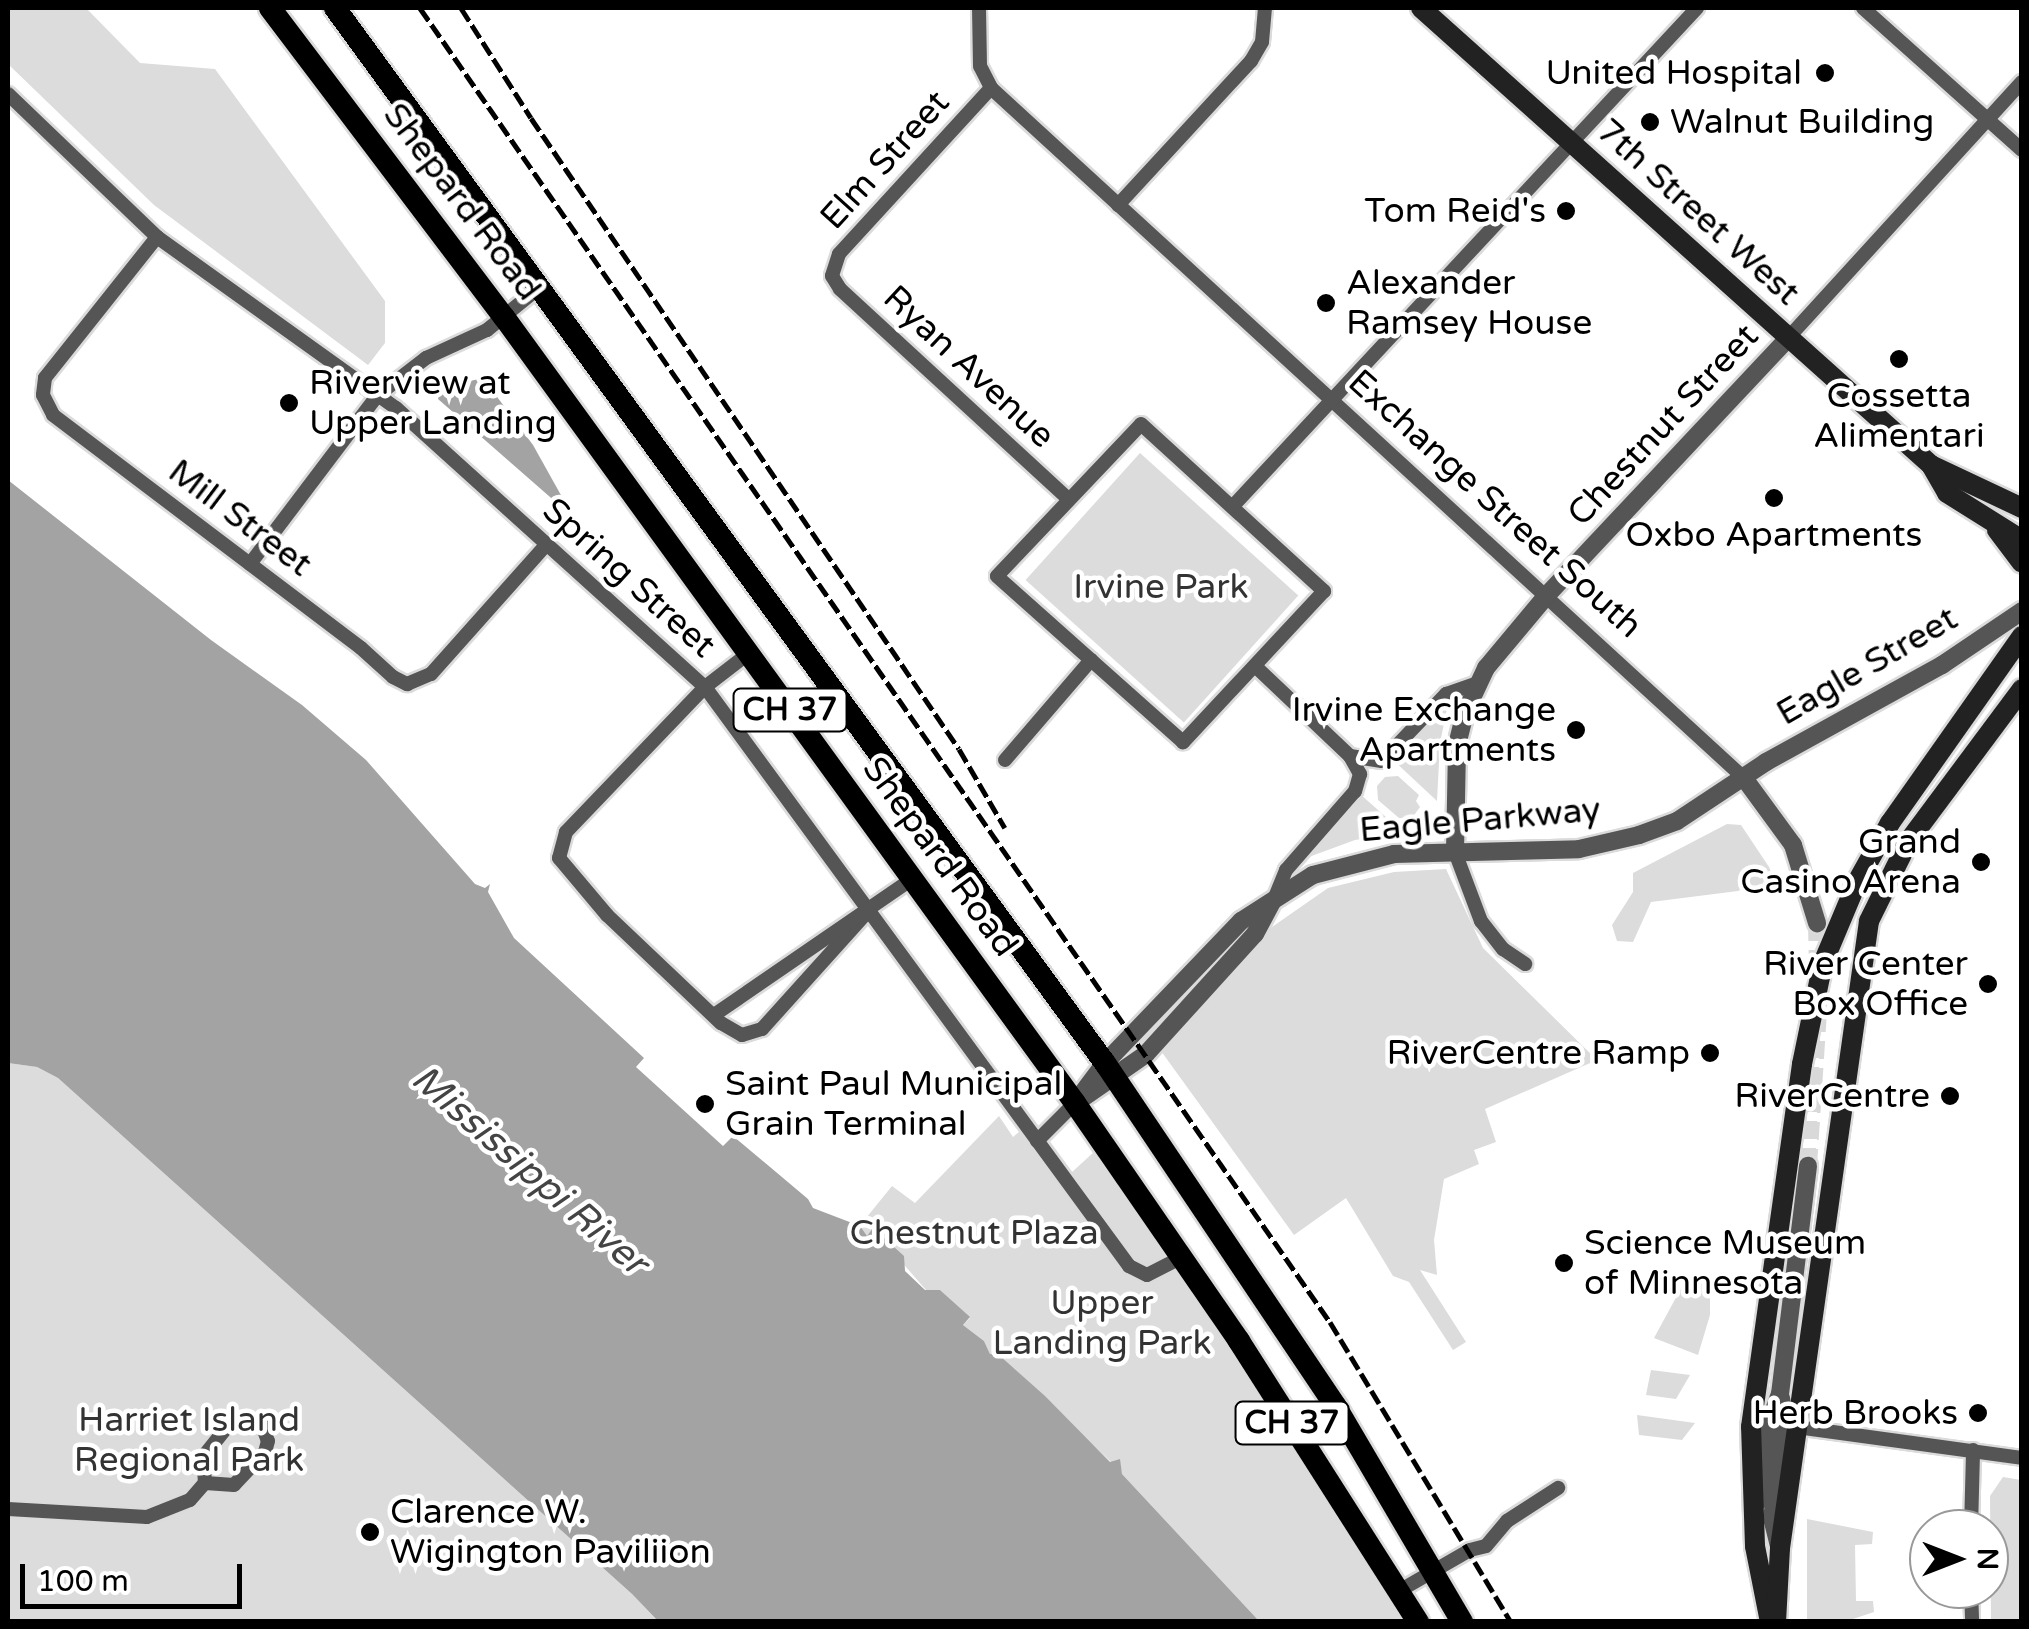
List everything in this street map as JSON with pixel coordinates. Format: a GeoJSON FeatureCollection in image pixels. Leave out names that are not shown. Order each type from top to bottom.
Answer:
{"type":"FeatureCollection","features":[{"type":"Feature","properties":{"kind":"highway","name":"Shepard Road"},"geometry":{"type":"LineString","coordinates":[[270,8],[504,317],[1075,1102],[1182,1258],[1418,1622]]}},
{"type":"Feature","properties":{"kind":"highway","name":"Shepard Road"},"geometry":{"type":"LineString","coordinates":[[336,8],[1111,1071],[1336,1408],[1462,1622]]}},
{"type":"Feature","properties":{"kind":"main road","name":"7th Street West"},"geometry":{"type":"LineString","coordinates":[[1421,8],[1931,465],[2022,508]]}},
{"type":"Feature","properties":{"kind":"main road","name":"7th Street West"},"geometry":{"type":"LineString","coordinates":[[1931,465],[1947,492],[2022,540]]}},
{"type":"Feature","properties":{"kind":"main road"},"geometry":{"type":"LineString","coordinates":[[1990,520],[2022,564]]}},
{"type":"Feature","properties":{"kind":"main road"},"geometry":{"type":"LineString","coordinates":[[1773,1622],[1755,1546],[1751,1427],[1799,1080],[1823,963],[1857,882],[1890,823],[2022,636]]}},
{"type":"Feature","properties":{"kind":"main road"},"geometry":{"type":"LineString","coordinates":[[1773,1622],[1784,1426],[1870,921],[1908,842],[2022,689]]}},
{"type":"Feature","properties":{"kind":"street"},"geometry":{"type":"LineString","coordinates":[[980,8],[980,66],[990,88]]}},
{"type":"Feature","properties":{"kind":"street"},"geometry":{"type":"LineString","coordinates":[[1118,205],[1251,60],[1262,42],[1265,8]]}},
{"type":"Feature","properties":{"kind":"street"},"geometry":{"type":"LineString","coordinates":[[1233,506],[1697,8]]}},
{"type":"Feature","properties":{"kind":"street"},"geometry":{"type":"LineString","coordinates":[[1863,8],[2022,150]]}},
{"type":"Feature","properties":{"kind":"street","name":"Chestnut Street"},"geometry":{"type":"LineString","coordinates":[[1525,964],[1503,949],[1481,921],[1455,852],[1455,763],[1465,713],[1478,683],[1495,654],[1547,595],[2022,82]]}},
{"type":"Feature","properties":{"kind":"street","name":"Exchange Street South"},"geometry":{"type":"LineString","coordinates":[[990,88],[1744,778],[1793,846],[1817,923]]}},
{"type":"Feature","properties":{"kind":"street","name":"Elm Street"},"geometry":{"type":"LineString","coordinates":[[832,276],[839,254],[990,88]]}},
{"type":"Feature","properties":{"kind":"street","name":"Spring Street"},"geometry":{"type":"LineString","coordinates":[[8,94],[157,237],[378,395],[705,687],[1136,1272],[1155,1274],[1182,1258]]}},
{"type":"Feature","properties":{"kind":"street","name":"Mill Street"},"geometry":{"type":"LineString","coordinates":[[157,237],[45,378],[49,412],[392,677],[408,684],[431,674],[547,544]]}},
{"type":"Feature","properties":{"kind":"street","name":"Ryan Avenue"},"geometry":{"type":"LineString","coordinates":[[832,276],[840,289],[1068,498]]}},
{"type":"Feature","properties":{"kind":"street"},"geometry":{"type":"LineString","coordinates":[[250,564],[378,395],[426,358],[504,317],[540,287]]}},
{"type":"Feature","properties":{"kind":"street"},"geometry":{"type":"LineString","coordinates":[[1141,424],[1233,506],[1324,591],[1184,742],[997,576],[1141,424]]}},
{"type":"Feature","properties":{"kind":"street","name":"Eagle Street"},"geometry":{"type":"LineString","coordinates":[[1744,778],[1942,664],[2022,610]]}},
{"type":"Feature","properties":{"kind":"street"},"geometry":{"type":"LineString","coordinates":[[750,653],[705,687],[566,832],[559,844],[559,858],[607,916],[714,1015],[742,1035],[762,1028],[870,910]]}},
{"type":"Feature","properties":{"kind":"street"},"geometry":{"type":"LineString","coordinates":[[1005,760],[1091,660]]}},
{"type":"Feature","properties":{"kind":"street"},"geometry":{"type":"LineString","coordinates":[[1254,666],[1350,756],[1360,774],[1359,785],[1286,870],[1274,899]]}},
{"type":"Feature","properties":{"kind":"street","name":"Chestnut Street"},"geometry":{"type":"LineString","coordinates":[[1350,756],[1382,761],[1446,694],[1478,683]]}},
{"type":"Feature","properties":{"kind":"street","name":"Eagle Parkway"},"geometry":{"type":"LineString","coordinates":[[1075,1102],[1111,1071],[1146,1054],[1255,934],[1274,899],[1313,876],[1368,858],[1580,849],[1624,840],[1677,820],[1744,778]]}},
{"type":"Feature","properties":{"kind":"street"},"geometry":{"type":"LineString","coordinates":[[714,1015],[913,878]]}},
{"type":"Feature","properties":{"kind":"street"},"geometry":{"type":"LineString","coordinates":[[1037,1141],[1075,1102]]}},
{"type":"Feature","properties":{"kind":"street"},"geometry":{"type":"LineString","coordinates":[[1755,1546],[1784,1426],[1780,1394],[1808,1166]]}},
{"type":"Feature","properties":{"kind":"street"},"geometry":{"type":"LineString","coordinates":[[250,1418],[260,1422],[268,1441],[243,1480],[222,1487],[205,1483],[202,1457],[231,1422],[250,1418]]}},
{"type":"Feature","properties":{"kind":"street"},"geometry":{"type":"LineString","coordinates":[[1784,1426],[2022,1458]]}},
{"type":"Feature","properties":{"kind":"street"},"geometry":{"type":"LineString","coordinates":[[1971,1509],[1973,1450]]}},
{"type":"Feature","properties":{"kind":"street"},"geometry":{"type":"LineString","coordinates":[[8,1510],[147,1516],[190,1500],[205,1483]]}},
{"type":"Feature","properties":{"kind":"street"},"geometry":{"type":"LineString","coordinates":[[1399,1591],[1470,1550],[1486,1546],[1508,1521],[1558,1488]]}},
{"type":"Feature","properties":{"kind":"green space"},"geometry":{"type":"Polygon","coordinates":[[[8,8],[86,8],[140,63],[215,69],[385,301],[385,343],[368,365],[154,205],[8,64],[8,8]]]}},
{"type":"Feature","properties":{"kind":"green space","name":"Irvine Park"},"geometry":{"type":"Polygon","coordinates":[[[1140,453],[1298,596],[1184,723],[1026,580],[1140,453]]]}},
{"type":"Feature","properties":{"kind":"green space"},"geometry":{"type":"Polygon","coordinates":[[[1449,699],[1440,743],[1437,801],[1392,759],[1449,699]]]}},
{"type":"Feature","properties":{"kind":"green space"},"geometry":{"type":"Polygon","coordinates":[[[1398,776],[1419,795],[1416,801],[1420,807],[1412,818],[1399,818],[1378,800],[1377,786],[1385,777],[1398,776]]]}},
{"type":"Feature","properties":{"kind":"green space"},"geometry":{"type":"Polygon","coordinates":[[[1360,794],[1404,833],[1355,840],[1306,858],[1360,794]]]}},
{"type":"Feature","properties":{"kind":"green space"},"geometry":{"type":"Polygon","coordinates":[[[1727,824],[1741,825],[1769,867],[1778,889],[1749,886],[1738,891],[1651,902],[1633,942],[1617,941],[1612,925],[1633,892],[1633,873],[1727,824]]]}},
{"type":"Feature","properties":{"kind":"green space"},"geometry":{"type":"Polygon","coordinates":[[[1446,869],[1483,948],[1597,1060],[1485,1109],[1496,1142],[1474,1150],[1479,1164],[1444,1179],[1434,1240],[1437,1275],[1420,1270],[1466,1342],[1453,1350],[1409,1282],[1393,1276],[1346,1198],[1294,1235],[1161,1051],[1272,927],[1328,888],[1394,872],[1446,869]]]}},
{"type":"Feature","properties":{"kind":"green space","name":"Harriet Island Regional Park"},"geometry":{"type":"Polygon","coordinates":[[[8,1063],[37,1067],[58,1078],[658,1621],[8,1622],[8,1063]]]}},
{"type":"Feature","properties":{"kind":"green space","name":"Upper Landing Park"},"geometry":{"type":"Polygon","coordinates":[[[999,1116],[1013,1137],[1019,1132],[1059,1184],[1095,1151],[1163,1246],[1405,1621],[1259,1621],[1122,1474],[1120,1465],[1111,1462],[999,1356],[990,1354],[984,1341],[963,1325],[970,1318],[940,1290],[926,1290],[873,1229],[867,1236],[858,1228],[892,1186],[915,1203],[999,1116]]]}},
{"type":"Feature","properties":{"kind":"green space"},"geometry":{"type":"Polygon","coordinates":[[[1685,1281],[1710,1284],[1710,1315],[1698,1355],[1654,1338],[1685,1281]]]}},
{"type":"Feature","properties":{"kind":"green space"},"geometry":{"type":"Polygon","coordinates":[[[1651,1370],[1690,1375],[1676,1399],[1646,1395],[1651,1370]]]}},
{"type":"Feature","properties":{"kind":"green space"},"geometry":{"type":"Polygon","coordinates":[[[1637,1415],[1695,1423],[1682,1440],[1639,1435],[1637,1415]]]}},
{"type":"Feature","properties":{"kind":"green space"},"geometry":{"type":"Polygon","coordinates":[[[2003,1477],[2021,1480],[2021,1621],[1991,1621],[1991,1609],[2009,1609],[2009,1509],[1990,1509],[1990,1496],[2003,1477]]]}},
{"type":"Feature","properties":{"kind":"green space"},"geometry":{"type":"Polygon","coordinates":[[[1807,1519],[1873,1532],[1872,1544],[1855,1545],[1856,1601],[1873,1601],[1874,1612],[1847,1621],[1807,1621],[1807,1519]]]}},
{"type":"Feature","properties":{"kind":"water"},"geometry":{"type":"Polygon","coordinates":[[[483,378],[533,445],[562,497],[558,504],[438,399],[440,392],[453,385],[483,378]]]}},
{"type":"Feature","properties":{"kind":"water","name":"Mississippi River"},"geometry":{"type":"Polygon","coordinates":[[[8,480],[211,640],[302,705],[366,760],[475,884],[485,888],[490,884],[488,892],[514,938],[644,1058],[636,1067],[723,1146],[733,1136],[808,1199],[813,1208],[860,1226],[867,1236],[873,1228],[904,1256],[905,1271],[925,1290],[940,1290],[970,1317],[963,1325],[984,1341],[990,1354],[999,1355],[1045,1396],[1110,1462],[1120,1459],[1122,1474],[1259,1621],[658,1621],[58,1078],[37,1067],[8,1063],[8,480]]]}},
{"type":"Feature","properties":{"kind":"tunnel"},"geometry":{"type":"LineString","coordinates":[[1817,923],[1818,971]]}},
{"type":"Feature","properties":{"kind":"tunnel"},"geometry":{"type":"LineString","coordinates":[[1808,1166],[1818,1012]]}},
{"type":"Feature","properties":{"kind":"railway"},"geometry":{"type":"LineString","coordinates":[[420,8],[1330,1322],[1511,1622]]}},
{"type":"Feature","properties":{"kind":"railway"},"geometry":{"type":"LineString","coordinates":[[461,8],[531,118],[959,749],[1005,828]]}},
{"type":"Feature","properties":{"kind":"place","name":"United Hospital"},"geometry":{"type":"Point","coordinates":[1825,73]}},
{"type":"Feature","properties":{"kind":"place","name":"Walnut Building"},"geometry":{"type":"Point","coordinates":[1650,122]}},
{"type":"Feature","properties":{"kind":"place","name":"Tom Reid's"},"geometry":{"type":"Point","coordinates":[1566,211]}},
{"type":"Feature","properties":{"kind":"place","name":"Alexander Ramsey House"},"geometry":{"type":"Point","coordinates":[1326,303]}},
{"type":"Feature","properties":{"kind":"place","name":"Cossetta Alimentari"},"geometry":{"type":"Point","coordinates":[1899,359]}},
{"type":"Feature","properties":{"kind":"place","name":"Riverview at Upper Landing"},"geometry":{"type":"Point","coordinates":[289,403]}},
{"type":"Feature","properties":{"kind":"place","name":"Oxbo Apartments"},"geometry":{"type":"Point","coordinates":[1774,498]}},
{"type":"Feature","properties":{"kind":"place","name":"Irvine Exchange Apartments"},"geometry":{"type":"Point","coordinates":[1576,730]}},
{"type":"Feature","properties":{"kind":"place","name":"Grand Casino Arena"},"geometry":{"type":"Point","coordinates":[1981,862]}},
{"type":"Feature","properties":{"kind":"place","name":"River Center Box Office"},"geometry":{"type":"Point","coordinates":[1988,984]}},
{"type":"Feature","properties":{"kind":"place","name":"RiverCentre Ramp"},"geometry":{"type":"Point","coordinates":[1710,1053]}},
{"type":"Feature","properties":{"kind":"place","name":"RiverCentre"},"geometry":{"type":"Point","coordinates":[1950,1096]}},
{"type":"Feature","properties":{"kind":"place","name":"Saint Paul Municipal Grain Terminal"},"geometry":{"type":"Point","coordinates":[705,1104]}},
{"type":"Feature","properties":{"kind":"place","name":"Science Museum of Minnesota"},"geometry":{"type":"Point","coordinates":[1564,1263]}},
{"type":"Feature","properties":{"kind":"place","name":"Herb Brooks"},"geometry":{"type":"Point","coordinates":[1978,1413]}},
{"type":"Feature","properties":{"kind":"place","name":"Clarence W. Wigington Paviliion"},"geometry":{"type":"Point","coordinates":[370,1532]}},
{"type":"Feature","properties":{"kind":"park label","name":"Chestnut Plaza"},"geometry":{"type":"Point","coordinates":[974,1233]}}]}
